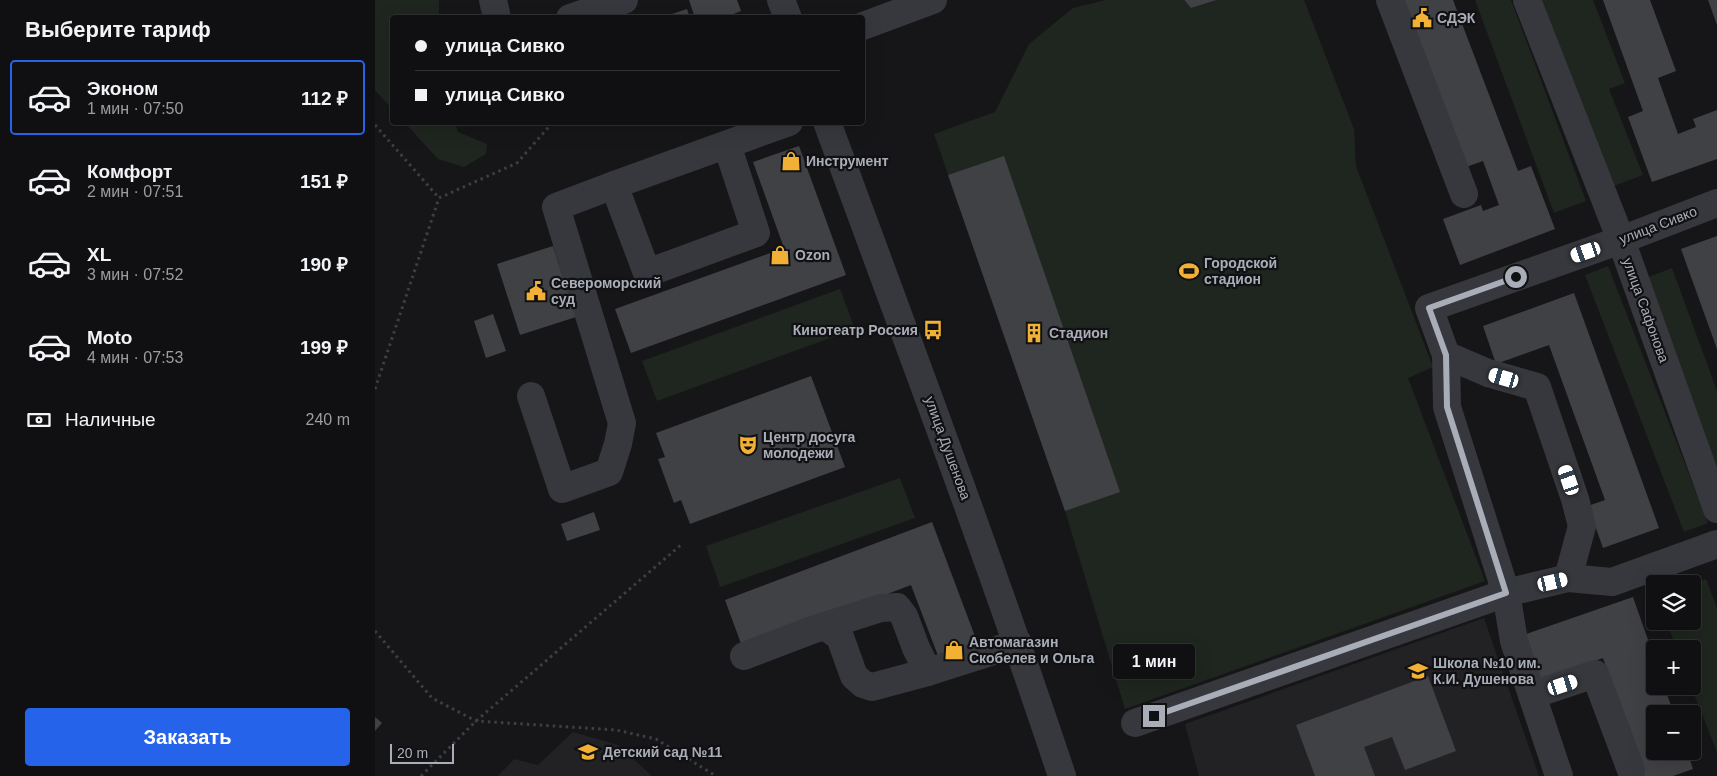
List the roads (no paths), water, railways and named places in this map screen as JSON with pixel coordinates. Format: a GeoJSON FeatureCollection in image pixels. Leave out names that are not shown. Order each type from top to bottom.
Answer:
{"type":"FeatureCollection","features":[{"type":"Feature","properties":{"kind":"street"},"geometry":{"type":"LineString","coordinates":[[493,0],[496,15]]}},
{"type":"Feature","properties":{"kind":"street"},"geometry":{"type":"LineString","coordinates":[[579,15],[623,0]]}},
{"type":"Feature","properties":{"kind":"street"},"geometry":{"type":"LineString","coordinates":[[781,0],[786,15]]}},
{"type":"Feature","properties":{"kind":"street"},"geometry":{"type":"LineString","coordinates":[[865,25],[933,0]]}},
{"type":"Feature","properties":{"kind":"street"},"geometry":{"type":"LineString","coordinates":[[1390,0],[1464,194]]}},
{"type":"Feature","properties":{"kind":"street","name":"улица Сафонова"},"geometry":{"type":"LineString","coordinates":[[1527,0],[1621,240],[1717,509]]}},
{"type":"Feature","properties":{"kind":"street"},"geometry":{"type":"LineString","coordinates":[[531,396],[562,490],[609,472],[618,444],[622,423],[555,207],[781,125]]}},
{"type":"Feature","properties":{"kind":"street","name":"улица Душенова"},"geometry":{"type":"LineString","coordinates":[[828,125],[958,473],[1018,643],[1062,776]]}},
{"type":"Feature","properties":{"kind":"street"},"geometry":{"type":"LineString","coordinates":[[614,185],[647,273],[757,234],[727,145]]}},
{"type":"Feature","properties":{"kind":"street","name":"улица Сивко"},"geometry":{"type":"LineString","coordinates":[[1446,355],[1429,308],[1621,240],[1717,203]]}},
{"type":"Feature","properties":{"kind":"street"},"geometry":{"type":"LineString","coordinates":[[1559,776],[1514,641],[1506,593],[1447,407],[1446,355],[1488,373],[1537,387],[1575,499],[1582,526],[1568,578]]}},
{"type":"Feature","properties":{"kind":"street"},"geometry":{"type":"LineString","coordinates":[[1135,723],[1506,593],[1568,578],[1612,582],[1717,544]]}},
{"type":"Feature","properties":{"kind":"street"},"geometry":{"type":"LineString","coordinates":[[744,656],[825,626],[881,608],[897,608],[904,616],[916,648],[928,672]]}},
{"type":"Feature","properties":{"kind":"street"},"geometry":{"type":"LineString","coordinates":[[825,626],[841,637],[855,676],[863,684],[873,688],[1018,643]]}},
{"type":"Feature","properties":{"kind":"street"},"geometry":{"type":"LineString","coordinates":[[1532,695],[1595,674],[1631,770]]}},
{"type":"Feature","properties":{"kind":"place","name":"СДЭК"},"geometry":{"type":"Point","coordinates":[1422,18]}},
{"type":"Feature","properties":{"kind":"place","name":"Инструмент"},"geometry":{"type":"Point","coordinates":[791,161]}},
{"type":"Feature","properties":{"kind":"place","name":"Ozon"},"geometry":{"type":"Point","coordinates":[780,255]}},
{"type":"Feature","properties":{"kind":"place","name":"Городской стадион"},"geometry":{"type":"Point","coordinates":[1189,271]}},
{"type":"Feature","properties":{"kind":"place","name":"Североморский суд"},"geometry":{"type":"Point","coordinates":[536,291]}},
{"type":"Feature","properties":{"kind":"place","name":"Кинотеатр Россия"},"geometry":{"type":"Point","coordinates":[933,330]}},
{"type":"Feature","properties":{"kind":"place","name":"Стадион"},"geometry":{"type":"Point","coordinates":[1034,333]}},
{"type":"Feature","properties":{"kind":"place","name":"Центр досуга молодежи"},"geometry":{"type":"Point","coordinates":[748,445]}},
{"type":"Feature","properties":{"kind":"place","name":"Автомагазин Скобелев и Ольга"},"geometry":{"type":"Point","coordinates":[954,650]}},
{"type":"Feature","properties":{"kind":"place","name":"Школа №10 им. К.И. Душенова"},"geometry":{"type":"Point","coordinates":[1418,671]}},
{"type":"Feature","properties":{"kind":"place","name":"Детский сад №11"},"geometry":{"type":"Point","coordinates":[588,752]}}]}
